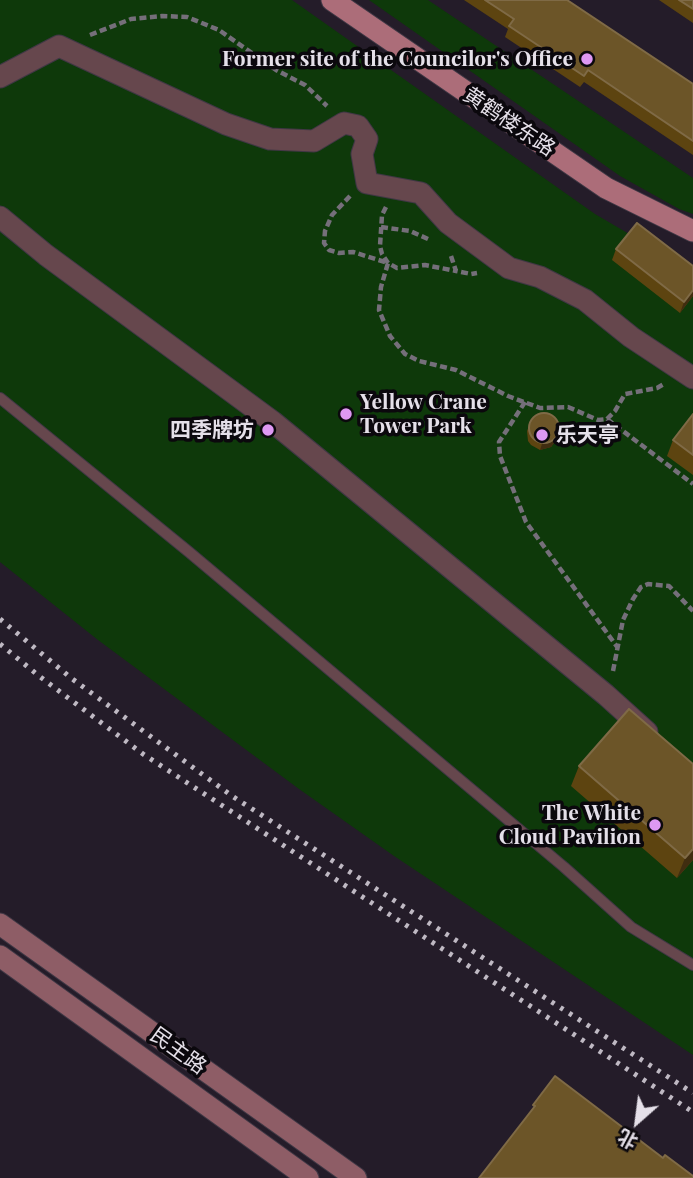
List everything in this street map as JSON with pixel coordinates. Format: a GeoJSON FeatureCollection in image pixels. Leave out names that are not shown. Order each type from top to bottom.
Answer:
{"type":"FeatureCollection","features":[{"type":"Feature","properties":{"kind":"main road","name":"黄鹤楼东路"},"geometry":{"type":"LineString","coordinates":[[332,0],[606,188],[693,231]]}},
{"type":"Feature","properties":{"kind":"main road","name":"民主路"},"geometry":{"type":"LineString","coordinates":[[0,924],[356,1178]]}},
{"type":"Feature","properties":{"kind":"main road","name":"民主路"},"geometry":{"type":"LineString","coordinates":[[0,956],[308,1178]]}},
{"type":"Feature","properties":{"kind":"street"},"geometry":{"type":"LineString","coordinates":[[0,77],[59,46],[226,124],[270,139],[314,141],[344,123],[358,126],[367,139],[362,153],[368,183],[421,193],[448,223],[509,268],[540,277],[584,300],[631,337],[689,375]]}},
{"type":"Feature","properties":{"kind":"street"},"geometry":{"type":"LineString","coordinates":[[0,217],[46,255],[273,422],[606,695],[664,748]]}},
{"type":"Feature","properties":{"kind":"lane"},"geometry":{"type":"LineString","coordinates":[[0,398],[209,569],[564,867],[631,927],[693,965]]}},
{"type":"Feature","properties":{"kind":"path"},"geometry":{"type":"LineString","coordinates":[[59,46],[131,19],[187,17],[219,30],[276,70],[305,85],[328,106],[334,130]]}},
{"type":"Feature","properties":{"kind":"path"},"geometry":{"type":"LineString","coordinates":[[368,183],[362,185],[332,215],[324,243],[329,250],[339,253],[353,252],[397,268],[425,265],[456,271]]}},
{"type":"Feature","properties":{"kind":"path"},"geometry":{"type":"LineString","coordinates":[[395,187],[382,215],[380,246],[388,263],[379,310],[390,336],[405,354],[419,361],[456,370],[508,396],[540,408],[568,407],[598,420],[607,419],[625,394],[657,388],[689,375]]}},
{"type":"Feature","properties":{"kind":"path"},"geometry":{"type":"LineString","coordinates":[[381,227],[411,231],[433,242]]}},
{"type":"Feature","properties":{"kind":"path"},"geometry":{"type":"LineString","coordinates":[[525,402],[499,442],[500,456],[526,523],[618,648]]}},
{"type":"Feature","properties":{"kind":"path"},"geometry":{"type":"LineString","coordinates":[[607,419],[693,484]]}},
{"type":"Feature","properties":{"kind":"path"},"geometry":{"type":"LineString","coordinates":[[606,695],[616,661],[623,620],[641,587],[648,584],[669,586],[693,611]]}},
{"type":"Feature","properties":{"kind":"green space","name":"Yellow Crane Tower Park"},"geometry":{"type":"Polygon","coordinates":[[[0,0],[292,0],[595,214],[636,238],[693,265],[693,1055],[394,856],[299,789],[98,640],[0,562],[0,0]]]}},
{"type":"Feature","properties":{"kind":"green space"},"geometry":{"type":"Polygon","coordinates":[[[369,0],[428,0],[693,178],[693,214],[620,176],[369,0]]]}},
{"type":"Feature","properties":{"kind":"building","name":"Former site of the Councilor's Office"},"geometry":{"type":"Polygon","coordinates":[[[485,0],[567,0],[693,84],[693,141],[588,70],[584,76],[509,26],[514,19],[485,0]]]}},
{"type":"Feature","properties":{"kind":"building"},"geometry":{"type":"Polygon","coordinates":[[[679,0],[693,0],[693,9],[679,0]]]}},
{"type":"Feature","properties":{"kind":"building"},"geometry":{"type":"Polygon","coordinates":[[[637,223],[693,266],[693,290],[684,302],[616,249],[637,223]]]}},
{"type":"Feature","properties":{"kind":"building","name":"乐天亭"},"geometry":{"type":"Polygon","coordinates":[[[544,413],[555,417],[559,428],[555,439],[544,443],[533,439],[529,428],[533,417],[544,413]]]}},
{"type":"Feature","properties":{"kind":"building"},"geometry":{"type":"Polygon","coordinates":[[[693,414],[693,455],[673,440],[693,414]]]}},
{"type":"Feature","properties":{"kind":"building","name":"The White Cloud Pavilion"},"geometry":{"type":"Polygon","coordinates":[[[629,709],[693,764],[693,849],[685,858],[579,766],[629,709]]]}},
{"type":"Feature","properties":{"kind":"building"},"geometry":{"type":"Polygon","coordinates":[[[555,1076],[663,1158],[665,1155],[693,1178],[479,1178],[555,1076]]]}},
{"type":"Feature","properties":{"kind":"railway"},"geometry":{"type":"LineString","coordinates":[[0,619],[71,678],[232,796],[693,1093]]}},
{"type":"Feature","properties":{"kind":"railway"},"geometry":{"type":"LineString","coordinates":[[0,644],[143,754],[693,1112]]}},
{"type":"Feature","properties":{"kind":"place","name":"Former site of the Councilor's Office"},"geometry":{"type":"Point","coordinates":[587,59]}},
{"type":"Feature","properties":{"kind":"place","name":"Yellow Crane Tower Park"},"geometry":{"type":"Point","coordinates":[346,414]}},
{"type":"Feature","properties":{"kind":"place","name":"四季牌坊"},"geometry":{"type":"Point","coordinates":[268,430]}},
{"type":"Feature","properties":{"kind":"place","name":"乐天亭"},"geometry":{"type":"Point","coordinates":[542,435]}},
{"type":"Feature","properties":{"kind":"place","name":"The White Cloud Pavilion"},"geometry":{"type":"Point","coordinates":[655,825]}}]}
